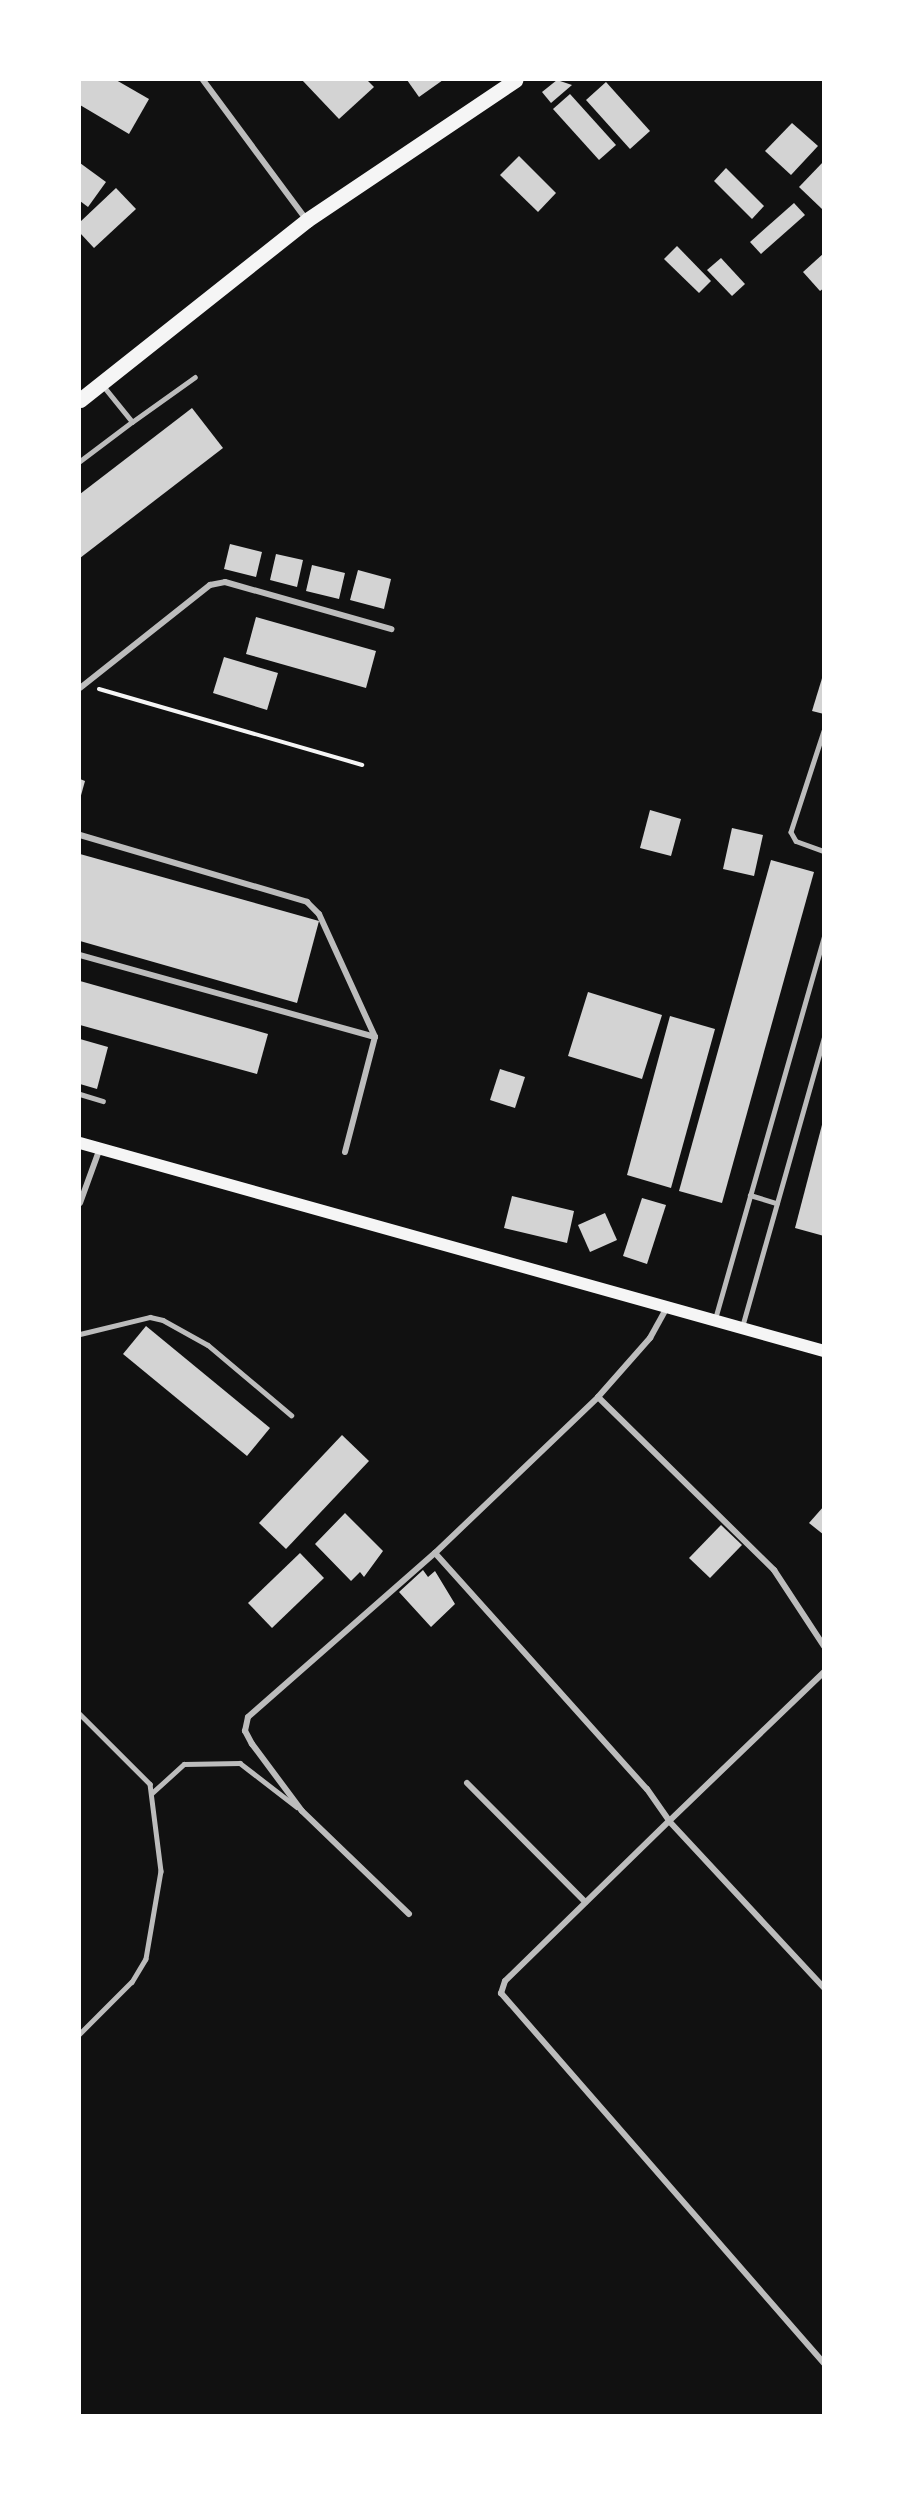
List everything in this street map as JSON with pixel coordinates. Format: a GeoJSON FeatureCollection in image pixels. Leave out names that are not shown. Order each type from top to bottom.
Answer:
{"type":"FeatureCollection","features":[{"type":"Feature","properties":{"kind":"highway"},"geometry":{"type":"LineString","coordinates":[[80,400],[307,220],[515,80]]}},
{"type":"Feature","properties":{"kind":"main road"},"geometry":{"type":"LineString","coordinates":[[80,1143],[824,1351]]}},
{"type":"Feature","properties":{"kind":"street"},"geometry":{"type":"LineString","coordinates":[[202,80],[307,220]]}},
{"type":"Feature","properties":{"kind":"street"},"geometry":{"type":"LineString","coordinates":[[81,686],[210,585],[225,582],[391,629]]}},
{"type":"Feature","properties":{"kind":"street"},"geometry":{"type":"LineString","coordinates":[[80,835],[307,902],[320,914],[375,1037],[345,1152]]}},
{"type":"Feature","properties":{"kind":"street"},"geometry":{"type":"LineString","coordinates":[[80,955],[375,1037]]}},
{"type":"Feature","properties":{"kind":"street"},"geometry":{"type":"LineString","coordinates":[[80,1203],[100,1149]]}},
{"type":"Feature","properties":{"kind":"street"},"geometry":{"type":"LineString","coordinates":[[409,1914],[302,1811],[252,1744],[245,1731],[249,1717],[435,1553],[598,1396],[650,1338],[668,1306]]}},
{"type":"Feature","properties":{"kind":"street"},"geometry":{"type":"LineString","coordinates":[[598,1396],[774,1570],[824,1646]]}},
{"type":"Feature","properties":{"kind":"street"},"geometry":{"type":"LineString","coordinates":[[435,1553],[647,1789],[669,1821],[824,1988]]}},
{"type":"Feature","properties":{"kind":"street"},"geometry":{"type":"LineString","coordinates":[[824,1672],[505,1981],[504,2000],[824,2363]]}},
{"type":"Feature","properties":{"kind":"street"},"geometry":{"type":"LineString","coordinates":[[467,1783],[585,1902]]}},
{"type":"Feature","properties":{"kind":"lane"},"geometry":{"type":"LineString","coordinates":[[80,461],[195,377]]}},
{"type":"Feature","properties":{"kind":"lane"},"geometry":{"type":"LineString","coordinates":[[101,383],[132,422]]}},
{"type":"Feature","properties":{"kind":"lane"},"geometry":{"type":"LineString","coordinates":[[824,731],[791,832],[796,840],[824,851]]}},
{"type":"Feature","properties":{"kind":"lane"},"geometry":{"type":"LineString","coordinates":[[715,1319],[824,936]]}},
{"type":"Feature","properties":{"kind":"lane"},"geometry":{"type":"LineString","coordinates":[[742,1327],[824,1038]]}},
{"type":"Feature","properties":{"kind":"lane"},"geometry":{"type":"LineString","coordinates":[[80,1094],[103,1101]]}},
{"type":"Feature","properties":{"kind":"lane"},"geometry":{"type":"LineString","coordinates":[[750,1195],[777,1203]]}},
{"type":"Feature","properties":{"kind":"lane"},"geometry":{"type":"LineString","coordinates":[[80,1334],[150,1317],[163,1320],[208,1345],[291,1415]]}},
{"type":"Feature","properties":{"kind":"lane"},"geometry":{"type":"LineString","coordinates":[[80,1714],[145,1777],[152,1793],[161,1871],[146,1959],[132,1982],[80,2034]]}},
{"type":"Feature","properties":{"kind":"lane"},"geometry":{"type":"LineString","coordinates":[[152,1793],[184,1764],[240,1763],[302,1811]]}},
{"type":"Feature","properties":{"kind":"path"},"geometry":{"type":"LineString","coordinates":[[81,686],[362,765]]}},
{"type":"Feature","properties":{"kind":"building"},"geometry":{"type":"Polygon","coordinates":[[[80,80],[116,80],[149,99],[129,134],[80,105],[80,80]]]}},
{"type":"Feature","properties":{"kind":"building"},"geometry":{"type":"Polygon","coordinates":[[[302,80],[367,80],[374,87],[339,119],[302,80]]]}},
{"type":"Feature","properties":{"kind":"building"},"geometry":{"type":"Polygon","coordinates":[[[407,80],[443,80],[419,97],[407,80]]]}},
{"type":"Feature","properties":{"kind":"building"},"geometry":{"type":"Polygon","coordinates":[[[557,80],[572,85],[551,103],[542,92],[557,80]]]}},
{"type":"Feature","properties":{"kind":"building"},"geometry":{"type":"Polygon","coordinates":[[[606,82],[650,131],[630,149],[586,100],[606,82]]]}},
{"type":"Feature","properties":{"kind":"building"},"geometry":{"type":"Polygon","coordinates":[[[570,94],[616,145],[599,160],[553,109],[570,94]]]}},
{"type":"Feature","properties":{"kind":"building"},"geometry":{"type":"Polygon","coordinates":[[[792,123],[818,146],[791,175],[765,151],[792,123]]]}},
{"type":"Feature","properties":{"kind":"building"},"geometry":{"type":"Polygon","coordinates":[[[519,156],[556,193],[538,212],[500,175],[519,156]]]}},
{"type":"Feature","properties":{"kind":"building"},"geometry":{"type":"Polygon","coordinates":[[[824,161],[824,207],[822,209],[799,187],[824,161]]]}},
{"type":"Feature","properties":{"kind":"building"},"geometry":{"type":"Polygon","coordinates":[[[80,163],[106,182],[88,207],[80,201],[80,163]]]}},
{"type":"Feature","properties":{"kind":"building"},"geometry":{"type":"Polygon","coordinates":[[[726,168],[764,206],[752,219],[714,181],[726,168]]]}},
{"type":"Feature","properties":{"kind":"building"},"geometry":{"type":"Polygon","coordinates":[[[116,188],[136,209],[94,248],[80,233],[80,222],[116,188]]]}},
{"type":"Feature","properties":{"kind":"building"},"geometry":{"type":"Polygon","coordinates":[[[794,203],[805,215],[761,254],[750,242],[794,203]]]}},
{"type":"Feature","properties":{"kind":"building"},"geometry":{"type":"Polygon","coordinates":[[[677,246],[711,281],[699,293],[664,259],[677,246]]]}},
{"type":"Feature","properties":{"kind":"building"},"geometry":{"type":"Polygon","coordinates":[[[824,253],[824,288],[820,291],[803,272],[824,253]]]}},
{"type":"Feature","properties":{"kind":"building"},"geometry":{"type":"Polygon","coordinates":[[[721,258],[745,284],[732,296],[707,270],[721,258]]]}},
{"type":"Feature","properties":{"kind":"building"},"geometry":{"type":"Polygon","coordinates":[[[192,408],[223,448],[80,558],[80,494],[192,408]]]}},
{"type":"Feature","properties":{"kind":"building"},"geometry":{"type":"Polygon","coordinates":[[[230,544],[262,552],[256,577],[224,569],[230,544]]]}},
{"type":"Feature","properties":{"kind":"building"},"geometry":{"type":"Polygon","coordinates":[[[276,554],[303,560],[297,587],[270,580],[276,554]]]}},
{"type":"Feature","properties":{"kind":"building"},"geometry":{"type":"Polygon","coordinates":[[[312,565],[345,573],[339,599],[306,591],[312,565]]]}},
{"type":"Feature","properties":{"kind":"building"},"geometry":{"type":"Polygon","coordinates":[[[358,570],[391,579],[384,609],[350,600],[358,570]]]}},
{"type":"Feature","properties":{"kind":"building"},"geometry":{"type":"Polygon","coordinates":[[[256,617],[376,651],[366,688],[246,654],[256,617]]]}},
{"type":"Feature","properties":{"kind":"building"},"geometry":{"type":"Polygon","coordinates":[[[224,657],[278,673],[267,710],[213,693],[224,657]]]}},
{"type":"Feature","properties":{"kind":"building"},"geometry":{"type":"Polygon","coordinates":[[[824,675],[824,714],[812,711],[824,675]]]}},
{"type":"Feature","properties":{"kind":"building"},"geometry":{"type":"Polygon","coordinates":[[[80,779],[85,781],[80,799],[80,779]]]}},
{"type":"Feature","properties":{"kind":"building"},"geometry":{"type":"Polygon","coordinates":[[[650,810],[681,819],[671,856],[640,848],[650,810]]]}},
{"type":"Feature","properties":{"kind":"building"},"geometry":{"type":"Polygon","coordinates":[[[732,828],[763,835],[754,876],[723,869],[732,828]]]}},
{"type":"Feature","properties":{"kind":"building"},"geometry":{"type":"Polygon","coordinates":[[[80,854],[319,921],[297,1003],[80,941],[80,854]]]}},
{"type":"Feature","properties":{"kind":"building"},"geometry":{"type":"Polygon","coordinates":[[[771,860],[814,872],[722,1203],[679,1191],[771,860]]]}},
{"type":"Feature","properties":{"kind":"building"},"geometry":{"type":"Polygon","coordinates":[[[80,981],[268,1034],[257,1074],[80,1025],[80,981]]]}},
{"type":"Feature","properties":{"kind":"building"},"geometry":{"type":"Polygon","coordinates":[[[588,992],[662,1015],[642,1079],[568,1056],[588,992]]]}},
{"type":"Feature","properties":{"kind":"building"},"geometry":{"type":"Polygon","coordinates":[[[670,1016],[715,1029],[671,1188],[627,1175],[670,1016]]]}},
{"type":"Feature","properties":{"kind":"building"},"geometry":{"type":"Polygon","coordinates":[[[80,1039],[108,1047],[97,1089],[80,1084],[80,1039]]]}},
{"type":"Feature","properties":{"kind":"building"},"geometry":{"type":"Polygon","coordinates":[[[500,1069],[525,1077],[515,1108],[490,1100],[500,1069]]]}},
{"type":"Feature","properties":{"kind":"building"},"geometry":{"type":"Polygon","coordinates":[[[824,1121],[824,1236],[795,1228],[824,1121]]]}},
{"type":"Feature","properties":{"kind":"building"},"geometry":{"type":"Polygon","coordinates":[[[512,1196],[574,1211],[567,1243],[504,1228],[512,1196]]]}},
{"type":"Feature","properties":{"kind":"building"},"geometry":{"type":"Polygon","coordinates":[[[642,1198],[666,1205],[647,1264],[623,1256],[642,1198]]]}},
{"type":"Feature","properties":{"kind":"building"},"geometry":{"type":"Polygon","coordinates":[[[605,1213],[617,1240],[590,1252],[578,1225],[605,1213]]]}},
{"type":"Feature","properties":{"kind":"building"},"geometry":{"type":"Polygon","coordinates":[[[146,1326],[270,1428],[247,1456],[123,1354],[146,1326]]]}},
{"type":"Feature","properties":{"kind":"building"},"geometry":{"type":"Polygon","coordinates":[[[342,1435],[369,1461],[286,1549],[259,1523],[342,1435]]]}},
{"type":"Feature","properties":{"kind":"building"},"geometry":{"type":"Polygon","coordinates":[[[824,1506],[824,1535],[809,1523],[824,1506]]]}},
{"type":"Feature","properties":{"kind":"building"},"geometry":{"type":"Polygon","coordinates":[[[345,1513],[383,1551],[364,1577],[360,1572],[351,1581],[315,1544],[345,1513]]]}},
{"type":"Feature","properties":{"kind":"building"},"geometry":{"type":"Polygon","coordinates":[[[721,1525],[742,1545],[710,1578],[689,1558],[721,1525]]]}},
{"type":"Feature","properties":{"kind":"building"},"geometry":{"type":"Polygon","coordinates":[[[300,1553],[324,1578],[272,1628],[248,1603],[300,1553]]]}},
{"type":"Feature","properties":{"kind":"building"},"geometry":{"type":"Polygon","coordinates":[[[423,1570],[428,1577],[435,1571],[455,1604],[431,1627],[399,1592],[423,1570]]]}}]}
